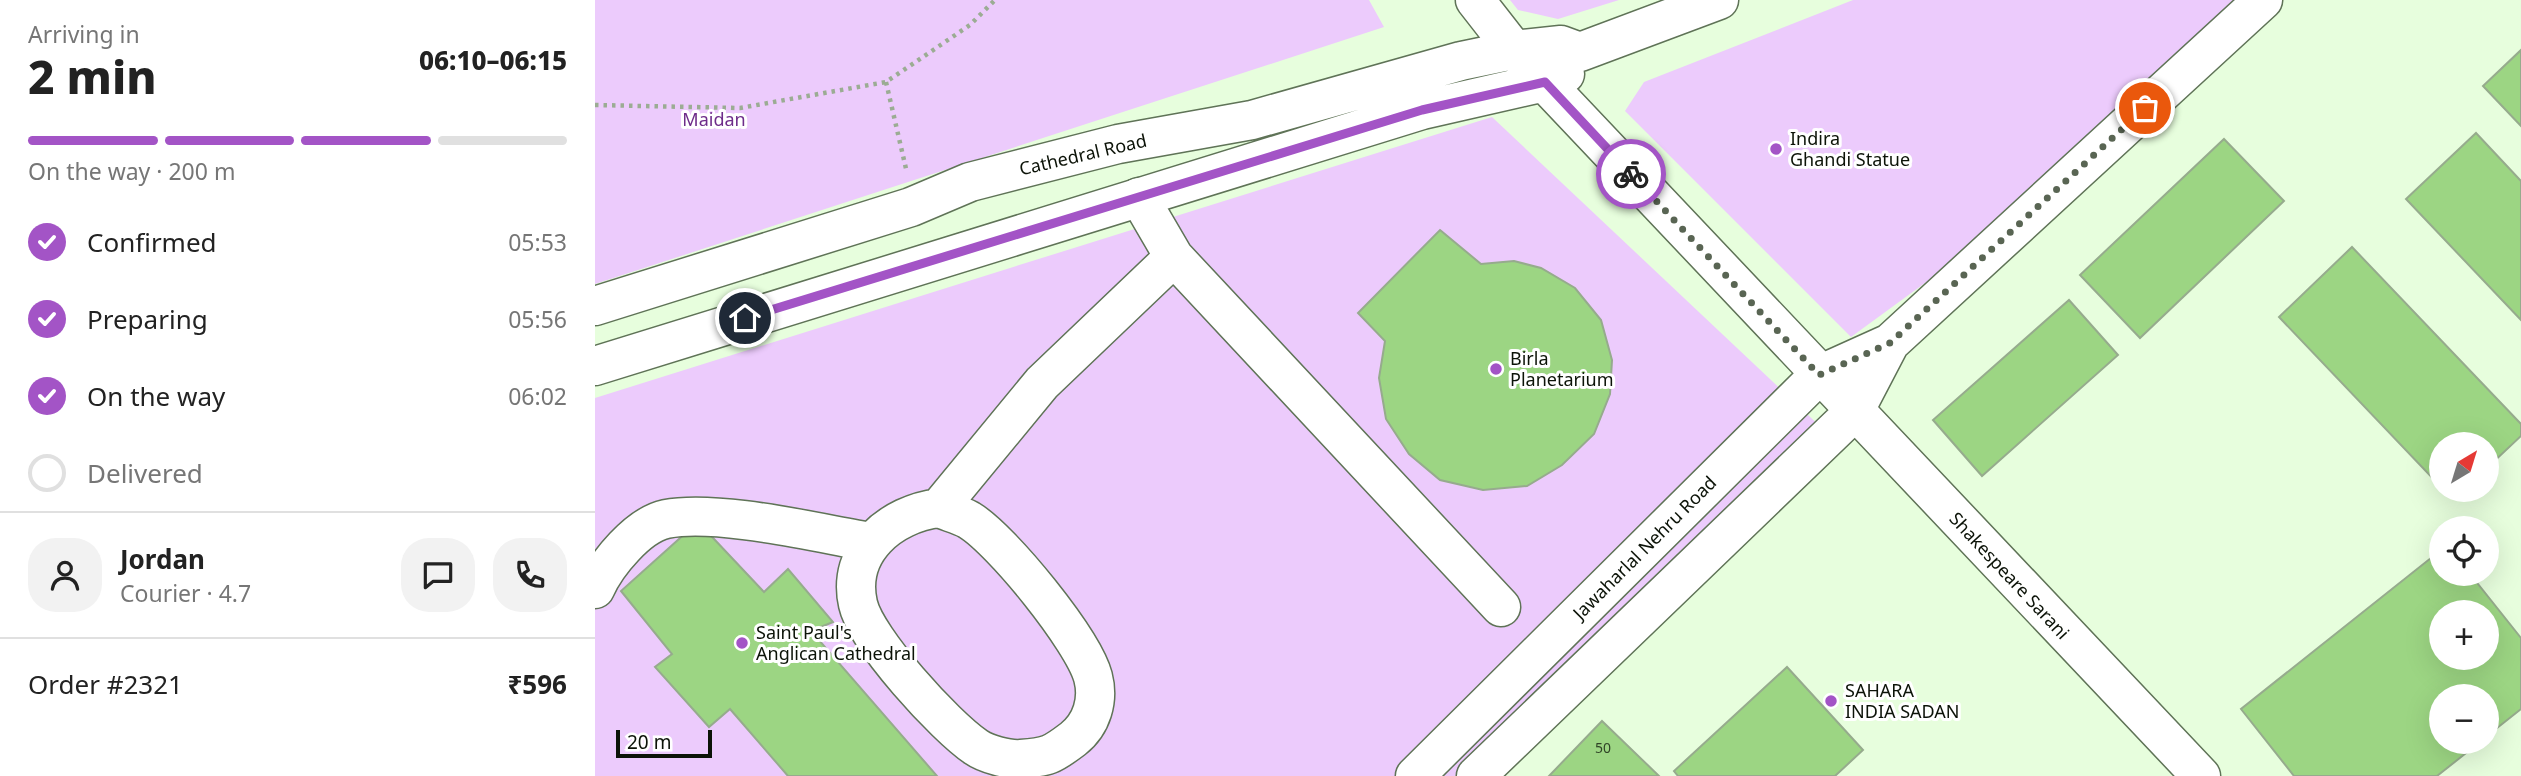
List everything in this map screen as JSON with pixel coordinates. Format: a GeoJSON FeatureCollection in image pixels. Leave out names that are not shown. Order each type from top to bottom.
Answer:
{"type":"FeatureCollection","features":[{"type":"Feature","properties":{"kind":"main road","name":"Shakespeare Sarani"},"geometry":{"type":"LineString","coordinates":[[1475,0],[1514,50],[2201,776]]}},
{"type":"Feature","properties":{"kind":"main road","name":"Cathedral Road"},"geometry":{"type":"LineString","coordinates":[[595,366],[1422,110],[1545,82],[1568,73],[1580,52],[1719,0]]}},
{"type":"Feature","properties":{"kind":"main road","name":"Jawaharlal Nehru Road"},"geometry":{"type":"LineString","coordinates":[[1415,776],[1819,375],[1890,343],[2263,0]]}},
{"type":"Feature","properties":{"kind":"main road","name":"Cathedral Road"},"geometry":{"type":"LineString","coordinates":[[595,306],[911,207],[970,182],[1118,145],[1252,120],[1461,61],[1514,50],[1561,45],[1580,52]]}},
{"type":"Feature","properties":{"kind":"main road"},"geometry":{"type":"LineString","coordinates":[[1139,197],[1174,257],[1501,607]]}},
{"type":"Feature","properties":{"kind":"main road"},"geometry":{"type":"LineString","coordinates":[[939,508],[1042,383],[1174,257]]}},
{"type":"Feature","properties":{"kind":"main road","name":"Jawaharlal Nehru Road"},"geometry":{"type":"LineString","coordinates":[[1476,776],[1854,412],[1890,343]]}},
{"type":"Feature","properties":{"kind":"main road"},"geometry":{"type":"LineString","coordinates":[[939,508],[969,521],[1010,557],[1081,648],[1093,678],[1095,704],[1083,731],[1050,757],[1013,760],[978,748],[939,717],[876,639],[858,605],[858,572],[871,542],[892,522],[915,511],[939,508]]}},
{"type":"Feature","properties":{"kind":"main road"},"geometry":{"type":"LineString","coordinates":[[595,589],[603,572],[632,539],[664,519],[698,516],[871,542]]}},
{"type":"Feature","properties":{"kind":"path"},"geometry":{"type":"LineString","coordinates":[[595,105],[740,108],[886,82],[969,25],[995,0]]}},
{"type":"Feature","properties":{"kind":"path"},"geometry":{"type":"LineString","coordinates":[[886,82],[909,182],[911,207]]}},
{"type":"Feature","properties":{"kind":"green space","name":"Maidan"},"geometry":{"type":"Polygon","coordinates":[[[595,0],[1369,0],[1384,27],[595,284],[595,0]]]}},
{"type":"Feature","properties":{"kind":"green space"},"geometry":{"type":"Polygon","coordinates":[[[1510,0],[1619,0],[1558,19],[1518,10],[1510,0]]]}},
{"type":"Feature","properties":{"kind":"green space"},"geometry":{"type":"Polygon","coordinates":[[[1853,0],[2251,0],[2062,183],[1851,337],[1625,111],[1644,82],[1853,0]]]}},
{"type":"Feature","properties":{"kind":"green space"},"geometry":{"type":"Polygon","coordinates":[[[1492,117],[1842,447],[1455,776],[595,776],[595,398],[1492,117]]]}},
{"type":"Feature","properties":{"kind":"building"},"geometry":{"type":"Polygon","coordinates":[[[2521,50],[2521,126],[2483,86],[2521,50]]]}},
{"type":"Feature","properties":{"kind":"building"},"geometry":{"type":"Polygon","coordinates":[[[2476,133],[2521,181],[2521,320],[2406,199],[2476,133]]]}},
{"type":"Feature","properties":{"kind":"building"},"geometry":{"type":"Polygon","coordinates":[[[2224,139],[2284,201],[2140,338],[2080,275],[2224,139]]]}},
{"type":"Feature","properties":{"kind":"building","name":"Birla Planetarium"},"geometry":{"type":"Polygon","coordinates":[[[1440,230],[1481,264],[1514,261],[1541,268],[1575,288],[1601,320],[1612,360],[1610,394],[1594,434],[1562,465],[1527,486],[1483,490],[1440,480],[1409,454],[1386,419],[1379,378],[1385,341],[1358,313],[1440,230]]]}},
{"type":"Feature","properties":{"kind":"building"},"geometry":{"type":"Polygon","coordinates":[[[2352,247],[2521,424],[2521,436],[2499,457],[2499,432],[2429,432],[2429,474],[2279,317],[2352,247]]]}},
{"type":"Feature","properties":{"kind":"building"},"geometry":{"type":"Polygon","coordinates":[[[2069,300],[2118,355],[1982,476],[1933,420],[2069,300]]]}},
{"type":"Feature","properties":{"kind":"building","name":"Saint Paul's Anglican Cathedral"},"geometry":{"type":"Polygon","coordinates":[[[698,522],[764,592],[788,569],[833,622],[811,631],[937,776],[788,776],[730,709],[709,727],[655,667],[672,654],[621,591],[698,522]]]}},
{"type":"Feature","properties":{"kind":"building"},"geometry":{"type":"Polygon","coordinates":[[[2429,560],[2429,586],[2480,586],[2491,600],[2429,600],[2429,670],[2499,670],[2499,610],[2521,638],[2521,709],[2499,726],[2499,684],[2429,684],[2429,754],[2465,754],[2437,776],[2294,776],[2241,709],[2429,560]]]}},
{"type":"Feature","properties":{"kind":"building"},"geometry":{"type":"Polygon","coordinates":[[[1787,667],[1863,750],[1835,776],[1678,776],[1674,771],[1787,667]]]}},
{"type":"Feature","properties":{"kind":"building"},"geometry":{"type":"Polygon","coordinates":[[[1602,721],[1659,776],[1549,776],[1602,721]]]}},
{"type":"Feature","properties":{"kind":"way so far"},"geometry":{"type":"LineString","coordinates":[[1631,174],[1819,375],[1890,343],[2145,108]]}},
{"type":"Feature","properties":{"kind":"place","name":"Indira Ghandi Statue"},"geometry":{"type":"Point","coordinates":[1776,149]}},
{"type":"Feature","properties":{"kind":"place","name":"Birla Planetarium"},"geometry":{"type":"Point","coordinates":[1496,369]}},
{"type":"Feature","properties":{"kind":"place","name":"Saint Paul's Anglican Cathedral"},"geometry":{"type":"Point","coordinates":[742,643]}},
{"type":"Feature","properties":{"kind":"place","name":"SAHARA INDIA SADAN"},"geometry":{"type":"Point","coordinates":[1831,701]}},
{"type":"Feature","properties":{"kind":"route"},"geometry":{"type":"LineString","coordinates":[[745,318],[1422,110],[1545,82],[1631,174]]}}]}
